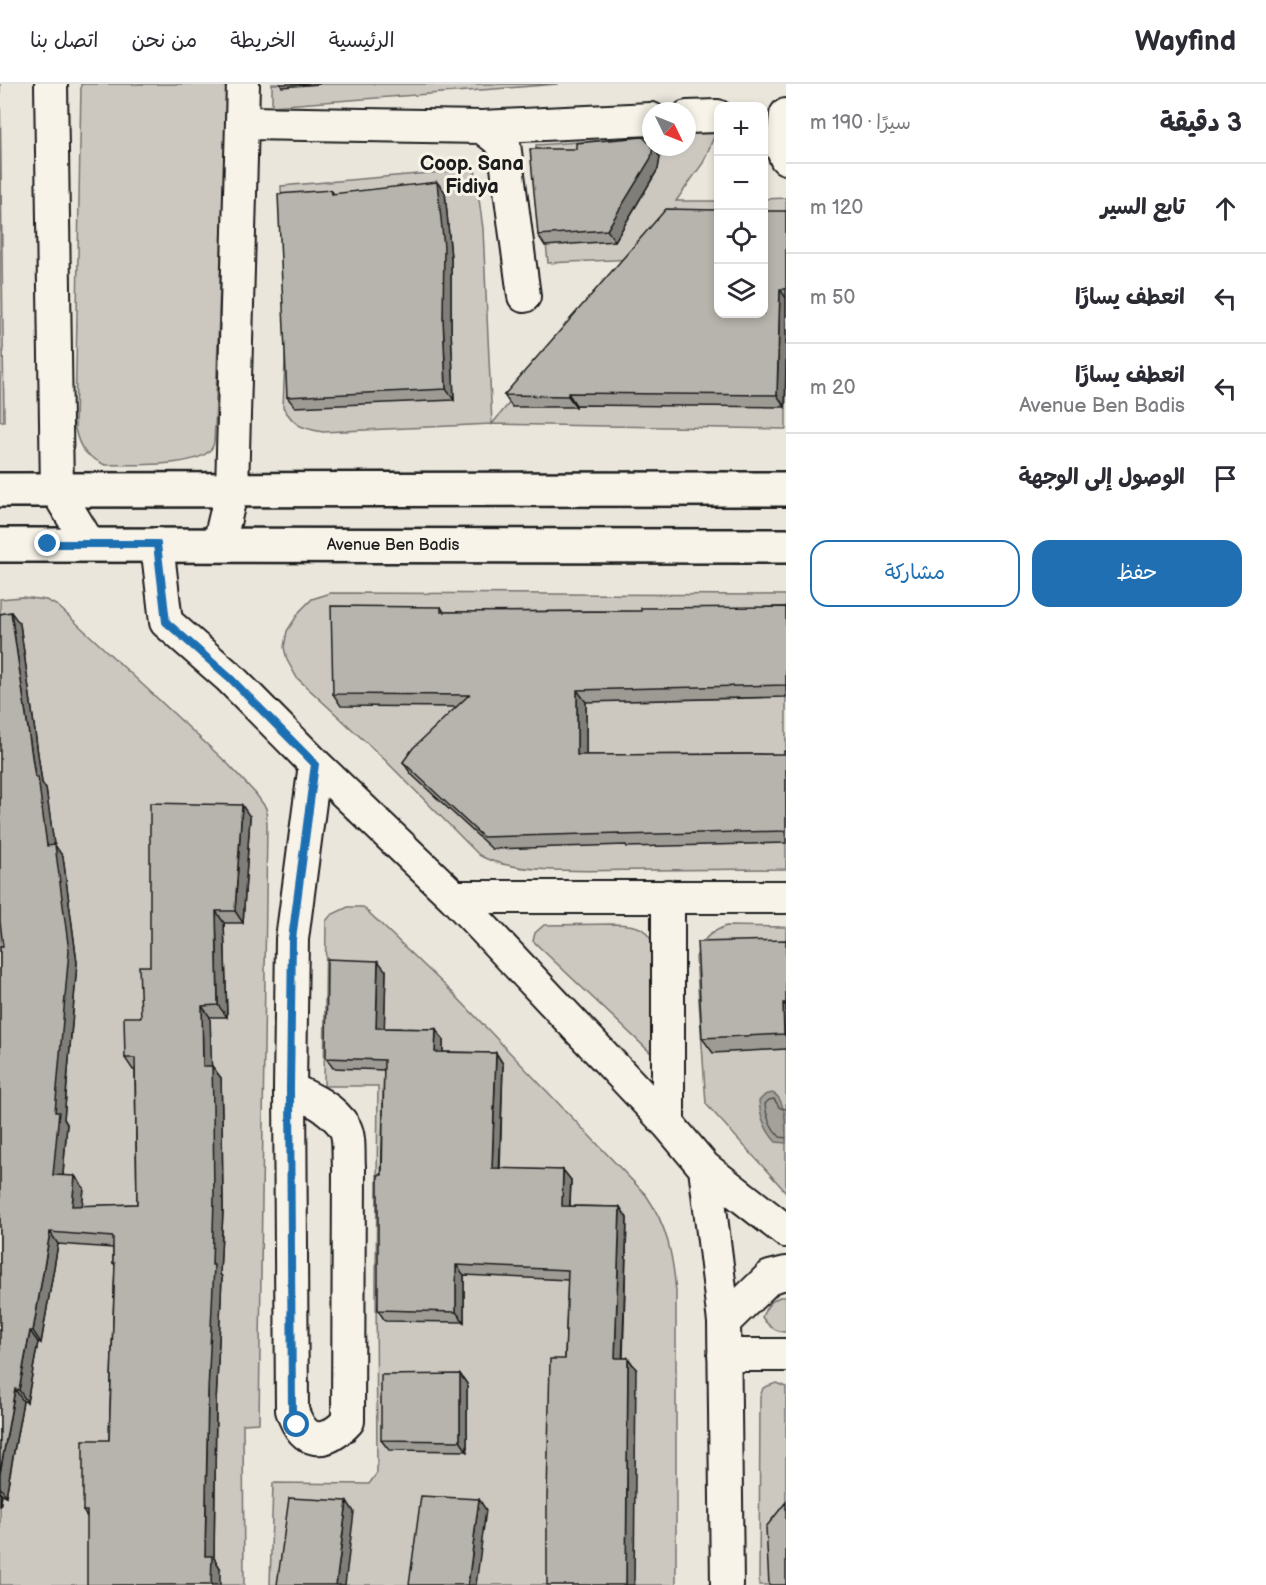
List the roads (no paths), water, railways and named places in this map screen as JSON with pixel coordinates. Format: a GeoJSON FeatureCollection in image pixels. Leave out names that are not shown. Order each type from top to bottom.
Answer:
{"type":"FeatureCollection","features":[{"type":"Feature","properties":{"kind":"main road"},"geometry":{"type":"LineString","coordinates":[[0,490],[786,489]]}},
{"type":"Feature","properties":{"kind":"main road","name":"Avenue Ben Badis"},"geometry":{"type":"LineString","coordinates":[[0,545],[786,546]]}},
{"type":"Feature","properties":{"kind":"street"},"geometry":{"type":"LineString","coordinates":[[51,84],[57,490],[89,544]]}},
{"type":"Feature","properties":{"kind":"street"},"geometry":{"type":"LineString","coordinates":[[219,544],[232,489],[243,84]]}},
{"type":"Feature","properties":{"kind":"street"},"geometry":{"type":"LineString","coordinates":[[786,115],[782,148],[786,158]]}},
{"type":"Feature","properties":{"kind":"street"},"geometry":{"type":"LineString","coordinates":[[242,123],[482,127],[642,119]]}},
{"type":"Feature","properties":{"kind":"street"},"geometry":{"type":"LineString","coordinates":[[482,127],[504,144],[524,296]]}},
{"type":"Feature","properties":{"kind":"street"},"geometry":{"type":"LineString","coordinates":[[157,544],[166,622],[230,678],[315,764],[454,897],[668,1124],[705,1168],[786,1231]]}},
{"type":"Feature","properties":{"kind":"street"},"geometry":{"type":"LineString","coordinates":[[290,1089],[316,1101],[346,1130],[349,1167],[348,1421],[338,1432],[323,1438],[308,1436],[297,1425],[292,1410],[290,1089],[292,939],[315,764]]}},
{"type":"Feature","properties":{"kind":"street"},"geometry":{"type":"LineString","coordinates":[[668,896],[668,1124]]}},
{"type":"Feature","properties":{"kind":"street"},"geometry":{"type":"LineString","coordinates":[[454,897],[786,897]]}},
{"type":"Feature","properties":{"kind":"street"},"geometry":{"type":"LineString","coordinates":[[705,1168],[724,1322],[727,1585]]}},
{"type":"Feature","properties":{"kind":"street"},"geometry":{"type":"LineString","coordinates":[[724,1322],[770,1277],[786,1273]]}},
{"type":"Feature","properties":{"kind":"street"},"geometry":{"type":"LineString","coordinates":[[724,1355],[786,1355]]}},
{"type":"Feature","properties":{"kind":"water"},"geometry":{"type":"Polygon","coordinates":[[[772,1093],[777,1096],[783,1107],[786,1143],[776,1142],[762,1118],[759,1101],[765,1095],[772,1093]]]}},
{"type":"Feature","properties":{"kind":"district","name":"Coop. Sana Fidiya"},"geometry":{"type":"Point","coordinates":[472,176]}}]}
